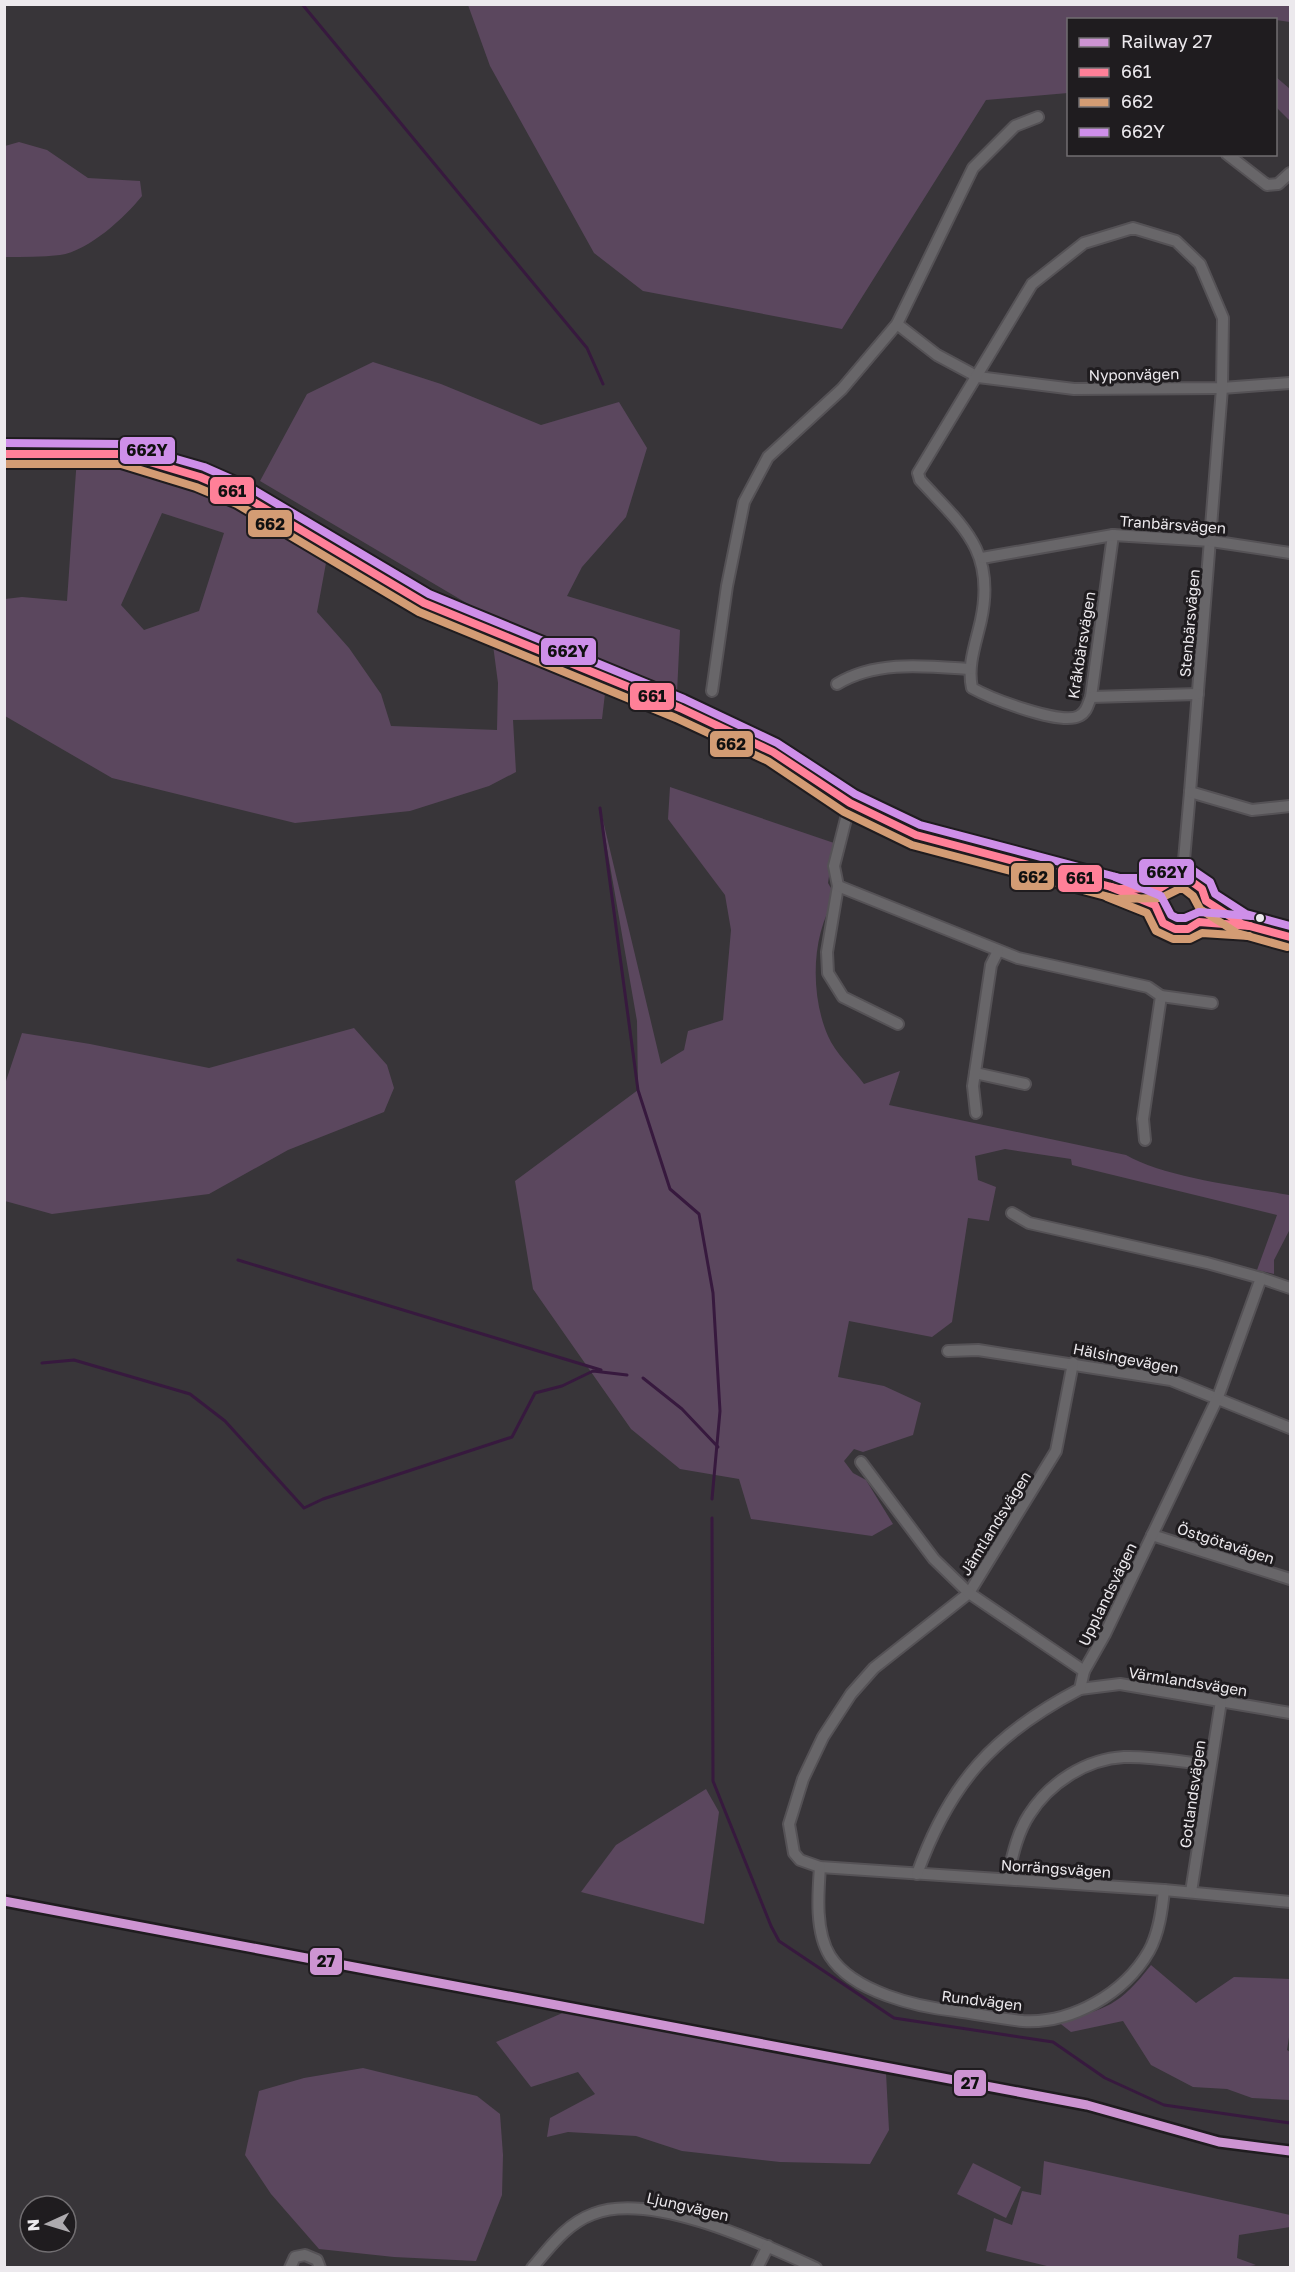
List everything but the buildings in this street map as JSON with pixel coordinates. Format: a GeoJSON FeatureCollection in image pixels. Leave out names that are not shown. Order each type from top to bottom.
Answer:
{"type":"FeatureCollection","features":[{"type":"Feature","properties":{"kind":"main road"},"geometry":{"type":"LineString","coordinates":[[4,454],[54,452],[123,454],[200,477],[242,495],[424,603],[680,708],[773,752],[850,803],[916,835],[1119,889],[1155,906]]}},
{"type":"Feature","properties":{"kind":"main road"},"geometry":{"type":"LineString","coordinates":[[1199,922],[1205,912],[1206,901],[1202,890],[1183,878],[1170,880],[1160,888],[1155,906],[1159,918],[1169,927],[1182,930],[1199,922],[1242,924],[1290,937]]}},
{"type":"Feature","properties":{"kind":"main road"},"geometry":{"type":"LineString","coordinates":[[1119,889],[1160,888]]}},
{"type":"Feature","properties":{"kind":"main road"},"geometry":{"type":"LineString","coordinates":[[1206,901],[1242,924]]}},
{"type":"Feature","properties":{"kind":"street"},"geometry":{"type":"LineString","coordinates":[[712,691],[727,586],[744,502],[768,457],[842,389],[897,324],[973,168],[1015,126],[1038,117]]}},
{"type":"Feature","properties":{"kind":"street"},"geometry":{"type":"LineString","coordinates":[[1230,156],[1267,185],[1278,184],[1290,173]]}},
{"type":"Feature","properties":{"kind":"street","name":"Stenbärsvägen"},"geometry":{"type":"LineString","coordinates":[[982,558],[967,531],[920,480],[918,473],[1032,284],[1084,243],[1133,228],[1176,242],[1200,264],[1222,318],[1222,388],[1183,878]]}},
{"type":"Feature","properties":{"kind":"street"},"geometry":{"type":"LineString","coordinates":[[897,324],[937,355],[978,377]]}},
{"type":"Feature","properties":{"kind":"street","name":"Nyponvägen"},"geometry":{"type":"LineString","coordinates":[[978,377],[1074,389],[1222,388],[1290,383]]}},
{"type":"Feature","properties":{"kind":"street","name":"Tranbärsvägen"},"geometry":{"type":"LineString","coordinates":[[982,558],[1113,535],[1211,540],[1290,553]]}},
{"type":"Feature","properties":{"kind":"street","name":"Kråkbärsvägen"},"geometry":{"type":"LineString","coordinates":[[970,669],[972,688],[984,695],[1056,717],[1077,717],[1086,710],[1091,697],[1113,535]]}},
{"type":"Feature","properties":{"kind":"street"},"geometry":{"type":"LineString","coordinates":[[837,684],[855,673],[919,665],[970,669],[982,616],[982,558]]}},
{"type":"Feature","properties":{"kind":"street"},"geometry":{"type":"LineString","coordinates":[[1091,697],[1198,694]]}},
{"type":"Feature","properties":{"kind":"street"},"geometry":{"type":"LineString","coordinates":[[1190,792],[1252,810],[1290,806]]}},
{"type":"Feature","properties":{"kind":"street"},"geometry":{"type":"LineString","coordinates":[[850,803],[834,866],[838,886],[827,952],[828,973],[843,997],[898,1024]]}},
{"type":"Feature","properties":{"kind":"street"},"geometry":{"type":"LineString","coordinates":[[838,886],[998,951],[1148,987],[1161,996],[1212,1003]]}},
{"type":"Feature","properties":{"kind":"street"},"geometry":{"type":"LineString","coordinates":[[976,1113],[973,1086],[991,965],[998,951]]}},
{"type":"Feature","properties":{"kind":"street"},"geometry":{"type":"LineString","coordinates":[[1145,1140],[1143,1119],[1161,996]]}},
{"type":"Feature","properties":{"kind":"street"},"geometry":{"type":"LineString","coordinates":[[975,1073],[1025,1084]]}},
{"type":"Feature","properties":{"kind":"street"},"geometry":{"type":"LineString","coordinates":[[1012,1213],[1029,1223],[1208,1263],[1290,1288]]}},
{"type":"Feature","properties":{"kind":"street","name":"Upplandsvägen"},"geometry":{"type":"LineString","coordinates":[[1080,1689],[1084,1671],[1218,1397],[1261,1278]]}},
{"type":"Feature","properties":{"kind":"street","name":"Hälsingevägen"},"geometry":{"type":"LineString","coordinates":[[948,1351],[978,1350],[1171,1380],[1218,1397],[1290,1428]]}},
{"type":"Feature","properties":{"kind":"street","name":"Jämtlandsvägen"},"geometry":{"type":"LineString","coordinates":[[820,1867],[800,1860],[794,1853],[789,1824],[803,1779],[824,1737],[846,1701],[874,1668],[969,1593],[1056,1451],[1072,1363]]}},
{"type":"Feature","properties":{"kind":"street"},"geometry":{"type":"LineString","coordinates":[[861,1462],[934,1559],[969,1593],[1084,1671]]}},
{"type":"Feature","properties":{"kind":"street","name":"Östgötavägen"},"geometry":{"type":"LineString","coordinates":[[1152,1535],[1290,1579]]}},
{"type":"Feature","properties":{"kind":"street","name":"Värmlandsvägen"},"geometry":{"type":"LineString","coordinates":[[1080,1689],[1120,1684],[1287,1713]]}},
{"type":"Feature","properties":{"kind":"street"},"geometry":{"type":"LineString","coordinates":[[917,1874],[939,1819],[959,1785],[987,1754],[1043,1708],[1080,1689]]}},
{"type":"Feature","properties":{"kind":"street","name":"Gotlandsvägen"},"geometry":{"type":"LineString","coordinates":[[1191,1892],[1221,1701]]}},
{"type":"Feature","properties":{"kind":"street"},"geometry":{"type":"LineString","coordinates":[[1287,1713],[1290,1702]]}},
{"type":"Feature","properties":{"kind":"street"},"geometry":{"type":"LineString","coordinates":[[1007,1879],[1016,1846],[1028,1816],[1044,1796],[1073,1773],[1088,1765],[1122,1757],[1210,1765]]}},
{"type":"Feature","properties":{"kind":"street","name":"Norrängsvägen"},"geometry":{"type":"LineString","coordinates":[[820,1867],[1191,1892],[1290,1902]]}},
{"type":"Feature","properties":{"kind":"street","name":"Rundvägen"},"geometry":{"type":"LineString","coordinates":[[820,1867],[818,1894],[821,1928],[826,1947],[830,1956],[849,1974],[870,1988],[922,2007],[1024,2021],[1049,2019],[1073,2012],[1105,1997],[1129,1978],[1150,1950],[1156,1935],[1164,1890]]}},
{"type":"Feature","properties":{"kind":"street","name":"Ljungvägen"},"geometry":{"type":"LineString","coordinates":[[532,2268],[568,2228],[594,2213],[610,2210],[641,2210],[693,2220],[768,2246],[816,2268]]}},
{"type":"Feature","properties":{"kind":"street"},"geometry":{"type":"LineString","coordinates":[[757,2268],[768,2246]]}},
{"type":"Feature","properties":{"kind":"street"},"geometry":{"type":"LineString","coordinates":[[290,2268],[295,2257],[305,2255],[317,2260],[320,2268]]}},
{"type":"Feature","properties":{"kind":"shaded area"},"geometry":{"type":"Polygon","coordinates":[[[1290,4],[1290,22],[1277,20],[1277,18],[1067,18],[1067,93],[986,100],[842,329],[643,291],[594,253],[490,66],[468,5],[1290,4]]]}},
{"type":"Feature","properties":{"kind":"shaded area"},"geometry":{"type":"Polygon","coordinates":[[[1277,78],[1290,89],[1290,121],[1277,108],[1277,78]]]}},
{"type":"Feature","properties":{"kind":"shaded area"},"geometry":{"type":"Polygon","coordinates":[[[19,142],[47,150],[88,178],[140,181],[142,196],[106,232],[83,247],[53,256],[5,257],[5,146],[19,142]]]}},
{"type":"Feature","properties":{"kind":"shaded area"},"geometry":{"type":"Polygon","coordinates":[[[373,362],[441,384],[541,425],[619,402],[647,448],[626,517],[582,567],[567,596],[680,630],[677,693],[480,611],[260,481],[307,394],[373,362]]]}},
{"type":"Feature","properties":{"kind":"shaded area"},"geometry":{"type":"Polygon","coordinates":[[[77,457],[154,470],[237,499],[328,552],[317,612],[349,648],[381,694],[391,726],[497,730],[498,683],[493,645],[606,685],[602,719],[513,720],[516,772],[489,786],[410,811],[295,823],[112,778],[5,716],[5,599],[22,597],[67,601],[77,457]],[[162,513],[121,605],[144,630],[199,611],[224,533],[162,513]]]}},
{"type":"Feature","properties":{"kind":"shaded area"},"geometry":{"type":"Polygon","coordinates":[[[670,787],[834,843],[828,883],[836,897],[828,912],[818,946],[816,984],[818,1002],[831,1042],[864,1084],[900,1071],[889,1105],[1126,1155],[1142,1163],[1204,1180],[1289,1195],[1290,1190],[1290,1229],[1274,1260],[1274,1274],[1257,1270],[1277,1215],[1072,1165],[1071,1159],[1005,1149],[975,1156],[978,1180],[996,1187],[989,1221],[968,1218],[952,1322],[932,1337],[849,1321],[838,1377],[884,1386],[921,1403],[913,1435],[863,1452],[854,1449],[844,1461],[853,1473],[866,1480],[893,1524],[872,1536],[751,1519],[739,1479],[680,1469],[631,1429],[533,1289],[515,1181],[638,1090],[637,1021],[600,808],[661,1064],[684,1050],[688,1031],[723,1020],[731,930],[725,895],[668,819],[670,787]]]}},
{"type":"Feature","properties":{"kind":"shaded area"},"geometry":{"type":"Polygon","coordinates":[[[354,1028],[387,1065],[394,1088],[384,1112],[288,1150],[209,1194],[52,1214],[5,1201],[5,1084],[22,1033],[209,1068],[354,1028]]]}},
{"type":"Feature","properties":{"kind":"shaded area"},"geometry":{"type":"Polygon","coordinates":[[[706,1789],[719,1812],[704,1924],[581,1892],[616,1845],[706,1789]]]}},
{"type":"Feature","properties":{"kind":"shaded area"},"geometry":{"type":"Polygon","coordinates":[[[1151,1965],[1196,2003],[1234,1977],[1290,1979],[1290,2031],[1287,2050],[1290,2052],[1290,2100],[1252,2098],[1227,2089],[1193,2087],[1151,2065],[1123,2021],[1071,2032],[1057,2021],[1111,2004],[1130,1989],[1151,1965]]]}},
{"type":"Feature","properties":{"kind":"shaded area"},"geometry":{"type":"Polygon","coordinates":[[[567,2011],[886,2073],[889,2130],[870,2164],[780,2162],[682,2151],[636,2136],[568,2132],[547,2137],[550,2118],[595,2094],[578,2072],[531,2087],[496,2042],[567,2011]]]}},
{"type":"Feature","properties":{"kind":"shaded area"},"geometry":{"type":"Polygon","coordinates":[[[363,2068],[477,2096],[500,2114],[503,2155],[502,2195],[476,2261],[394,2257],[319,2249],[271,2194],[245,2155],[259,2091],[304,2078],[363,2068]]]}},
{"type":"Feature","properties":{"kind":"shaded area"},"geometry":{"type":"Polygon","coordinates":[[[1044,2161],[1290,2215],[1290,2227],[1239,2235],[1237,2258],[1256,2265],[1244,2267],[1051,2267],[986,2251],[994,2218],[1012,2225],[1022,2191],[1041,2195],[1044,2161]]]}},
{"type":"Feature","properties":{"kind":"shaded area"},"geometry":{"type":"Polygon","coordinates":[[[973,2163],[1021,2187],[1006,2218],[957,2194],[973,2163]]]}},
{"type":"Feature","properties":{"kind":"waterway"},"geometry":{"type":"LineString","coordinates":[[302,4],[587,348],[603,384]]}},
{"type":"Feature","properties":{"kind":"waterway"},"geometry":{"type":"LineString","coordinates":[[600,808],[638,1090],[670,1189],[699,1214],[713,1293],[720,1411],[712,1499]]}},
{"type":"Feature","properties":{"kind":"waterway"},"geometry":{"type":"LineString","coordinates":[[238,1260],[601,1370]]}},
{"type":"Feature","properties":{"kind":"waterway"},"geometry":{"type":"LineString","coordinates":[[42,1363],[74,1360],[190,1394],[225,1421],[304,1508],[323,1499],[512,1437],[535,1393],[562,1386],[593,1371],[627,1375]]}},
{"type":"Feature","properties":{"kind":"waterway"},"geometry":{"type":"LineString","coordinates":[[643,1378],[682,1409],[718,1447]]}},
{"type":"Feature","properties":{"kind":"waterway"},"geometry":{"type":"LineString","coordinates":[[712,1518],[713,1781],[779,1941],[894,2018],[1053,2042],[1105,2078],[1164,2105],[1290,2123]]}},
{"type":"Feature","properties":{"kind":"rail line","name":"27"},"geometry":{"type":"LineString","coordinates":[[4,1901],[1087,2105],[1219,2142],[1290,2151]]}},
{"type":"Feature","properties":{"kind":"transit line","name":"662Y"},"geometry":{"type":"LineString","coordinates":[[4,443],[124,444],[204,467],[247,486],[429,594],[684,699],[777,743],[855,794],[920,825],[1120,878],[1157,878],[1173,868],[1191,869],[1210,882],[1215,894],[1246,914],[1290,926]]}},
{"type":"Feature","properties":{"kind":"transit line","name":"661"},"geometry":{"type":"LineString","coordinates":[[4,454],[123,454],[200,477],[242,495],[424,603],[680,708],[773,752],[850,803],[916,835],[1119,889],[1160,888],[1176,878],[1188,879],[1202,889],[1206,901],[1242,924],[1290,937]]}},
{"type":"Feature","properties":{"kind":"transit line","name":"662"},"geometry":{"type":"LineString","coordinates":[[4,464],[121,464],[196,487],[237,504],[419,612],[676,718],[768,761],[844,812],[912,845],[1117,899],[1161,898],[1179,889],[1184,889],[1193,896],[1200,909],[1237,933],[1287,947]]}},
{"type":"Feature","properties":{"kind":"transit line","name":"662Y"},"geometry":{"type":"LineString","coordinates":[[1115,877],[1161,896],[1171,915],[1177,918],[1185,918],[1199,912],[1251,916]]}},
{"type":"Feature","properties":{"kind":"transit line","name":"661"},"geometry":{"type":"LineString","coordinates":[[1111,887],[1155,905],[1163,923],[1175,929],[1188,929],[1199,922],[1250,926]]}},
{"type":"Feature","properties":{"kind":"transit line","name":"662"},"geometry":{"type":"LineString","coordinates":[[1107,897],[1147,913],[1156,931],[1173,939],[1190,939],[1202,933],[1249,936]]}}]}
